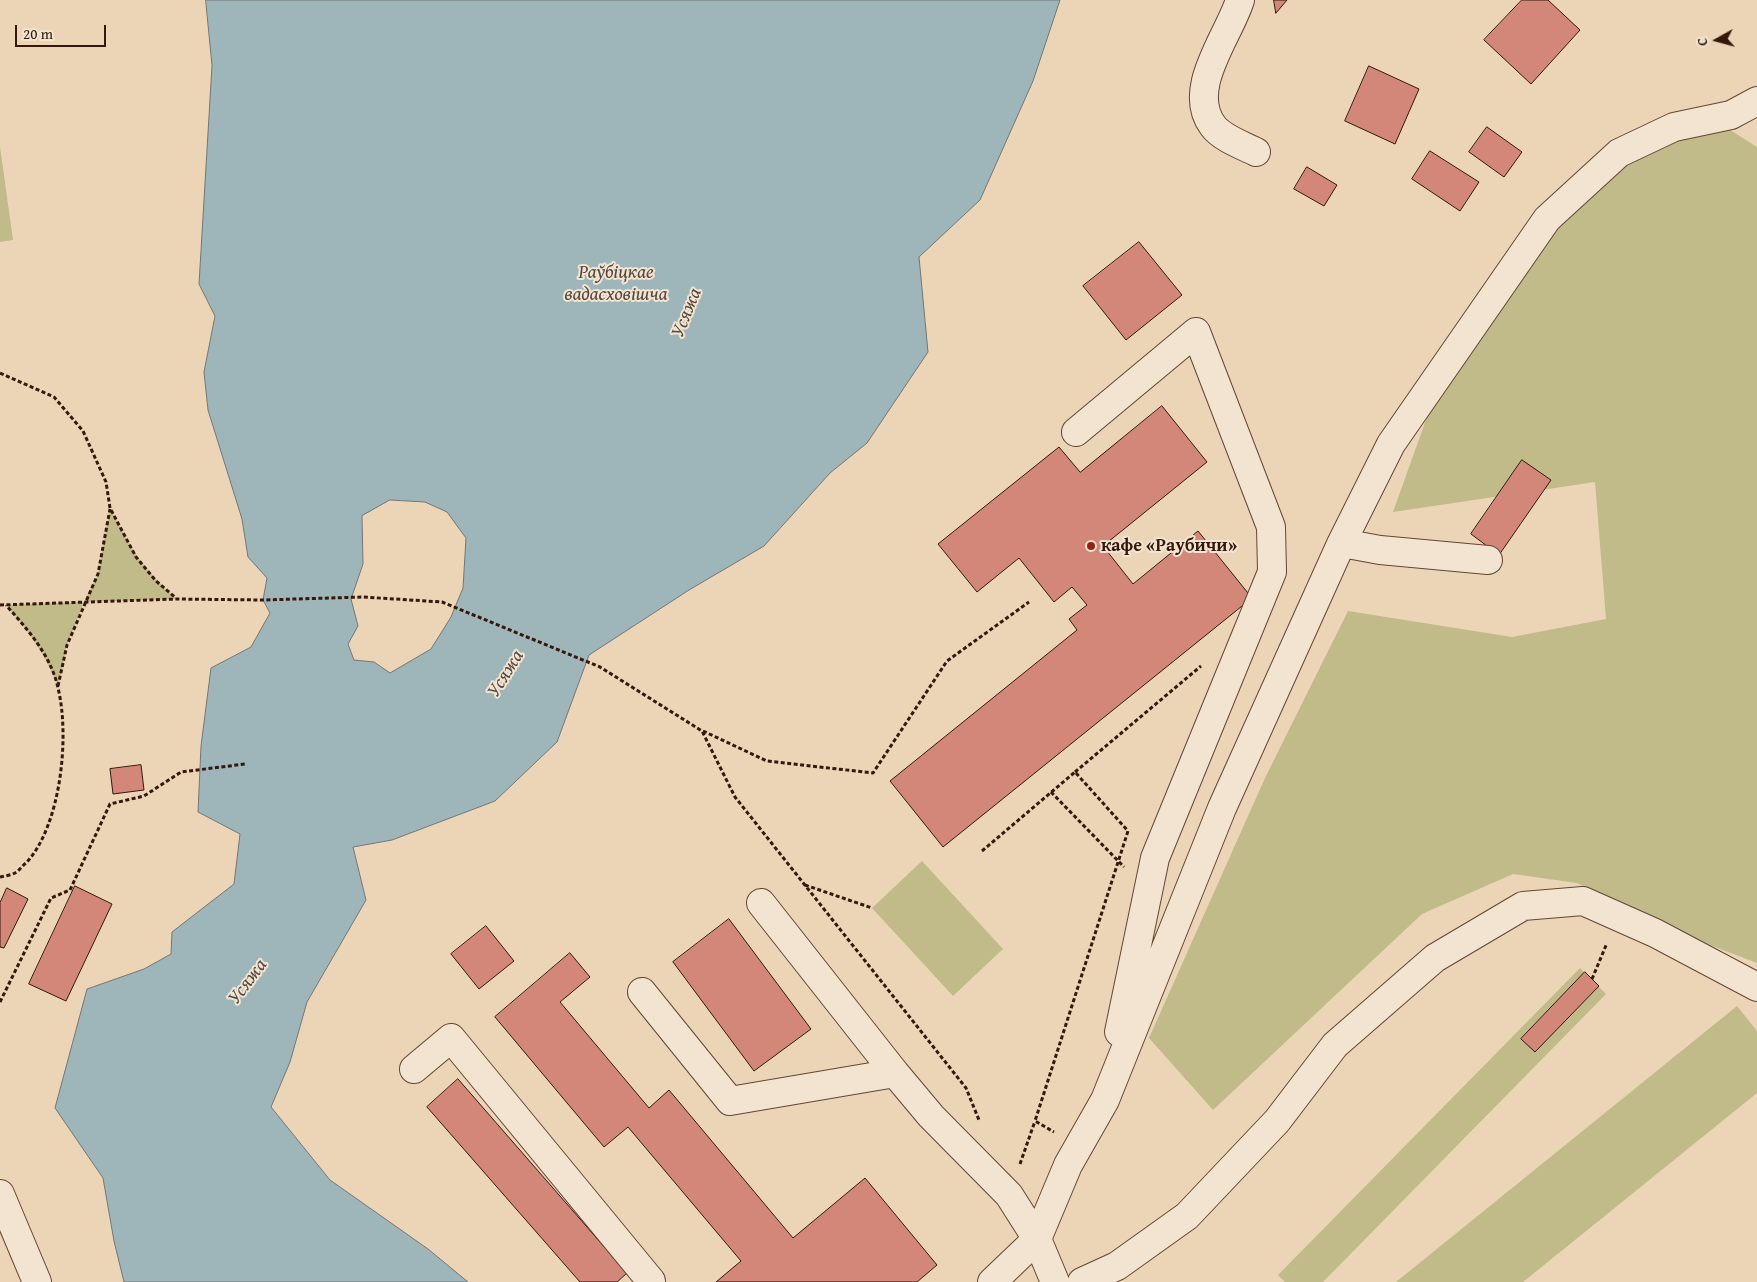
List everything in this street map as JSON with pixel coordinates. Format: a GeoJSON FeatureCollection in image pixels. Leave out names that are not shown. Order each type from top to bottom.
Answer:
{"type":"FeatureCollection","features":[{"type":"Feature","properties":{"kind":"street"},"geometry":{"type":"LineString","coordinates":[[1240,0],[1234,19],[1218,48],[1206,80],[1203,104],[1213,126],[1227,137],[1256,152]]}},
{"type":"Feature","properties":{"kind":"street"},"geometry":{"type":"LineString","coordinates":[[992,1282],[1038,1239],[1068,1165],[1105,1100],[1222,808],[1342,543],[1392,444],[1547,219],[1619,153],[1674,127],[1731,116],[1757,101]]}},
{"type":"Feature","properties":{"kind":"street"},"geometry":{"type":"LineString","coordinates":[[1076,432],[1196,332],[1270,528],[1272,572],[1155,858],[1105,1100]]}},
{"type":"Feature","properties":{"kind":"street"},"geometry":{"type":"LineString","coordinates":[[1342,543],[1380,550],[1488,560]]}},
{"type":"Feature","properties":{"kind":"street"},"geometry":{"type":"LineString","coordinates":[[1082,1282],[1117,1266],[1187,1216],[1277,1121],[1335,1045],[1435,958],[1523,906],[1583,901],[1655,933],[1757,987]]}},
{"type":"Feature","properties":{"kind":"street"},"geometry":{"type":"LineString","coordinates":[[761,903],[895,1074],[931,1116],[1009,1195],[1038,1239],[1055,1282]]}},
{"type":"Feature","properties":{"kind":"street"},"geometry":{"type":"LineString","coordinates":[[642,992],[730,1101],[895,1074]]}},
{"type":"Feature","properties":{"kind":"street"},"geometry":{"type":"LineString","coordinates":[[414,1069],[451,1038],[649,1282]]}},
{"type":"Feature","properties":{"kind":"street"},"geometry":{"type":"LineString","coordinates":[[0,1194],[37,1282]]}},
{"type":"Feature","properties":{"kind":"path"},"geometry":{"type":"LineString","coordinates":[[0,373],[54,397],[83,431],[106,482],[110,508],[104,549],[98,574],[84,602],[67,645],[58,687]]}},
{"type":"Feature","properties":{"kind":"path"},"geometry":{"type":"LineString","coordinates":[[110,508],[136,557],[156,581],[177,599]]}},
{"type":"Feature","properties":{"kind":"path"},"geometry":{"type":"LineString","coordinates":[[0,605],[177,599],[263,600],[364,597],[442,602],[600,667],[702,731],[767,761],[872,773],[947,662],[1029,602]]}},
{"type":"Feature","properties":{"kind":"path"},"geometry":{"type":"LineString","coordinates":[[0,877],[16,873],[30,858],[40,843],[51,818],[61,768],[63,735],[58,687],[51,668],[32,635],[6,605]]}},
{"type":"Feature","properties":{"kind":"path"},"geometry":{"type":"LineString","coordinates":[[982,850],[1204,663]]}},
{"type":"Feature","properties":{"kind":"path"},"geometry":{"type":"LineString","coordinates":[[702,731],[734,797],[966,1088],[980,1124]]}},
{"type":"Feature","properties":{"kind":"path"},"geometry":{"type":"LineString","coordinates":[[0,1002],[51,898],[70,890],[110,804],[144,796],[181,772],[245,764]]}},
{"type":"Feature","properties":{"kind":"path"},"geometry":{"type":"LineString","coordinates":[[1009,1195],[1035,1121],[1128,831],[1075,772]]}},
{"type":"Feature","properties":{"kind":"path"},"geometry":{"type":"LineString","coordinates":[[1051,792],[1118,860]]}},
{"type":"Feature","properties":{"kind":"path"},"geometry":{"type":"LineString","coordinates":[[804,885],[872,908]]}},
{"type":"Feature","properties":{"kind":"path"},"geometry":{"type":"LineString","coordinates":[[1592,979],[1618,917]]}},
{"type":"Feature","properties":{"kind":"path"},"geometry":{"type":"LineString","coordinates":[[1035,1121],[1057,1134]]}},
{"type":"Feature","properties":{"kind":"shaded area"},"geometry":{"type":"Polygon","coordinates":[[[1727,128],[1757,147],[1757,963],[1689,937],[1577,883],[1513,874],[1422,914],[1213,1110],[1149,1038],[1265,778],[1348,611],[1512,637],[1606,619],[1595,482],[1393,512],[1432,403],[1524,260],[1607,174],[1648,144],[1727,128]]]}},
{"type":"Feature","properties":{"kind":"shaded area"},"geometry":{"type":"Polygon","coordinates":[[[0,147],[13,240],[0,242],[0,147]]]}},
{"type":"Feature","properties":{"kind":"shaded area"},"geometry":{"type":"Polygon","coordinates":[[[110,508],[124,535],[146,568],[177,599],[84,602],[98,574],[110,508]]]}},
{"type":"Feature","properties":{"kind":"shaded area"},"geometry":{"type":"Polygon","coordinates":[[[84,602],[67,645],[58,687],[36,643],[6,605],[84,602]]]}},
{"type":"Feature","properties":{"kind":"shaded area"},"geometry":{"type":"Polygon","coordinates":[[[922,861],[1003,949],[953,996],[872,908],[922,861]]]}},
{"type":"Feature","properties":{"kind":"shaded area"},"geometry":{"type":"Polygon","coordinates":[[[1580,968],[1606,994],[1323,1282],[1285,1282],[1278,1275],[1580,968]]]}},
{"type":"Feature","properties":{"kind":"shaded area"},"geometry":{"type":"Polygon","coordinates":[[[1737,1006],[1757,1031],[1757,1093],[1523,1282],[1396,1282],[1737,1006]]]}},
{"type":"Feature","properties":{"kind":"water","name":"Раўбіцкае вадасховішча"},"geometry":{"type":"Polygon","coordinates":[[[206,0],[1060,0],[1033,81],[980,200],[919,257],[928,352],[867,443],[830,473],[764,546],[689,590],[589,655],[557,742],[495,801],[392,840],[353,847],[366,900],[307,1002],[290,1062],[271,1107],[330,1180],[428,1249],[468,1282],[124,1282],[114,1241],[103,1178],[55,1108],[87,989],[144,969],[171,954],[172,932],[234,884],[240,834],[198,812],[201,746],[211,668],[251,647],[270,613],[263,600],[267,578],[248,557],[242,519],[208,410],[204,372],[215,316],[199,284],[212,66],[206,0]],[[390,500],[362,516],[363,564],[351,599],[358,626],[348,644],[354,660],[374,662],[390,673],[431,649],[451,617],[463,588],[466,538],[447,512],[425,502],[390,500]]]}},
{"type":"Feature","properties":{"kind":"building"},"geometry":{"type":"Polygon","coordinates":[[[1274,0],[1287,0],[1276,13],[1274,0]]]}},
{"type":"Feature","properties":{"kind":"building"},"geometry":{"type":"Polygon","coordinates":[[[1522,0],[1548,0],[1580,30],[1531,84],[1484,40],[1522,0]]]}},
{"type":"Feature","properties":{"kind":"building"},"geometry":{"type":"Polygon","coordinates":[[[1369,66],[1419,89],[1395,144],[1345,121],[1369,66]]]}},
{"type":"Feature","properties":{"kind":"building"},"geometry":{"type":"Polygon","coordinates":[[[1487,127],[1522,152],[1504,177],[1469,152],[1487,127]]]}},
{"type":"Feature","properties":{"kind":"building"},"geometry":{"type":"Polygon","coordinates":[[[1430,151],[1479,182],[1460,211],[1412,179],[1430,151]]]}},
{"type":"Feature","properties":{"kind":"building"},"geometry":{"type":"Polygon","coordinates":[[[1307,167],[1337,185],[1324,206],[1294,189],[1307,167]]]}},
{"type":"Feature","properties":{"kind":"building"},"geometry":{"type":"Polygon","coordinates":[[[1139,242],[1182,295],[1126,340],[1083,286],[1139,242]]]}},
{"type":"Feature","properties":{"kind":"building"},"geometry":{"type":"Polygon","coordinates":[[[1162,406],[1207,462],[1103,546],[1133,584],[1198,531],[1252,598],[943,847],[890,781],[1077,630],[1069,619],[1087,605],[1072,587],[1054,602],[1019,558],[977,592],[938,544],[1059,447],[1080,472],[1162,406]]]}},
{"type":"Feature","properties":{"kind":"building"},"geometry":{"type":"Polygon","coordinates":[[[1522,460],[1551,480],[1499,555],[1471,534],[1522,460]]]}},
{"type":"Feature","properties":{"kind":"building"},"geometry":{"type":"Polygon","coordinates":[[[141,765],[144,790],[113,794],[110,769],[141,765]]]}},
{"type":"Feature","properties":{"kind":"building"},"geometry":{"type":"Polygon","coordinates":[[[75,886],[112,904],[66,1001],[29,984],[75,886]]]}},
{"type":"Feature","properties":{"kind":"building"},"geometry":{"type":"Polygon","coordinates":[[[7,888],[28,899],[4,948],[0,947],[0,903],[7,888]]]}},
{"type":"Feature","properties":{"kind":"building"},"geometry":{"type":"Polygon","coordinates":[[[729,919],[811,1029],[754,1071],[673,962],[729,919]]]}},
{"type":"Feature","properties":{"kind":"building"},"geometry":{"type":"Polygon","coordinates":[[[486,926],[514,961],[479,989],[451,954],[486,926]]]}},
{"type":"Feature","properties":{"kind":"building"},"geometry":{"type":"Polygon","coordinates":[[[570,953],[590,977],[560,1002],[649,1108],[669,1090],[793,1238],[865,1178],[937,1265],[917,1282],[716,1282],[741,1261],[628,1127],[604,1147],[495,1017],[570,953]]]}},
{"type":"Feature","properties":{"kind":"building"},"geometry":{"type":"Polygon","coordinates":[[[1585,972],[1599,986],[1535,1052],[1521,1039],[1585,972]]]}},
{"type":"Feature","properties":{"kind":"building"},"geometry":{"type":"Polygon","coordinates":[[[458,1079],[627,1273],[617,1282],[580,1282],[427,1107],[458,1079]]]}},
{"type":"Feature","properties":{"kind":"place","name":"кафе «Раубичи»"},"geometry":{"type":"Point","coordinates":[1091,546]}},
{"type":"Feature","properties":{"kind":"water label","name":"Усяжа"},"geometry":{"type":"Point","coordinates":[687,313]}},
{"type":"Feature","properties":{"kind":"water label","name":"Усяжа"},"geometry":{"type":"Point","coordinates":[506,674]}},
{"type":"Feature","properties":{"kind":"water label","name":"Усяжа"},"geometry":{"type":"Point","coordinates":[248,982]}}]}
